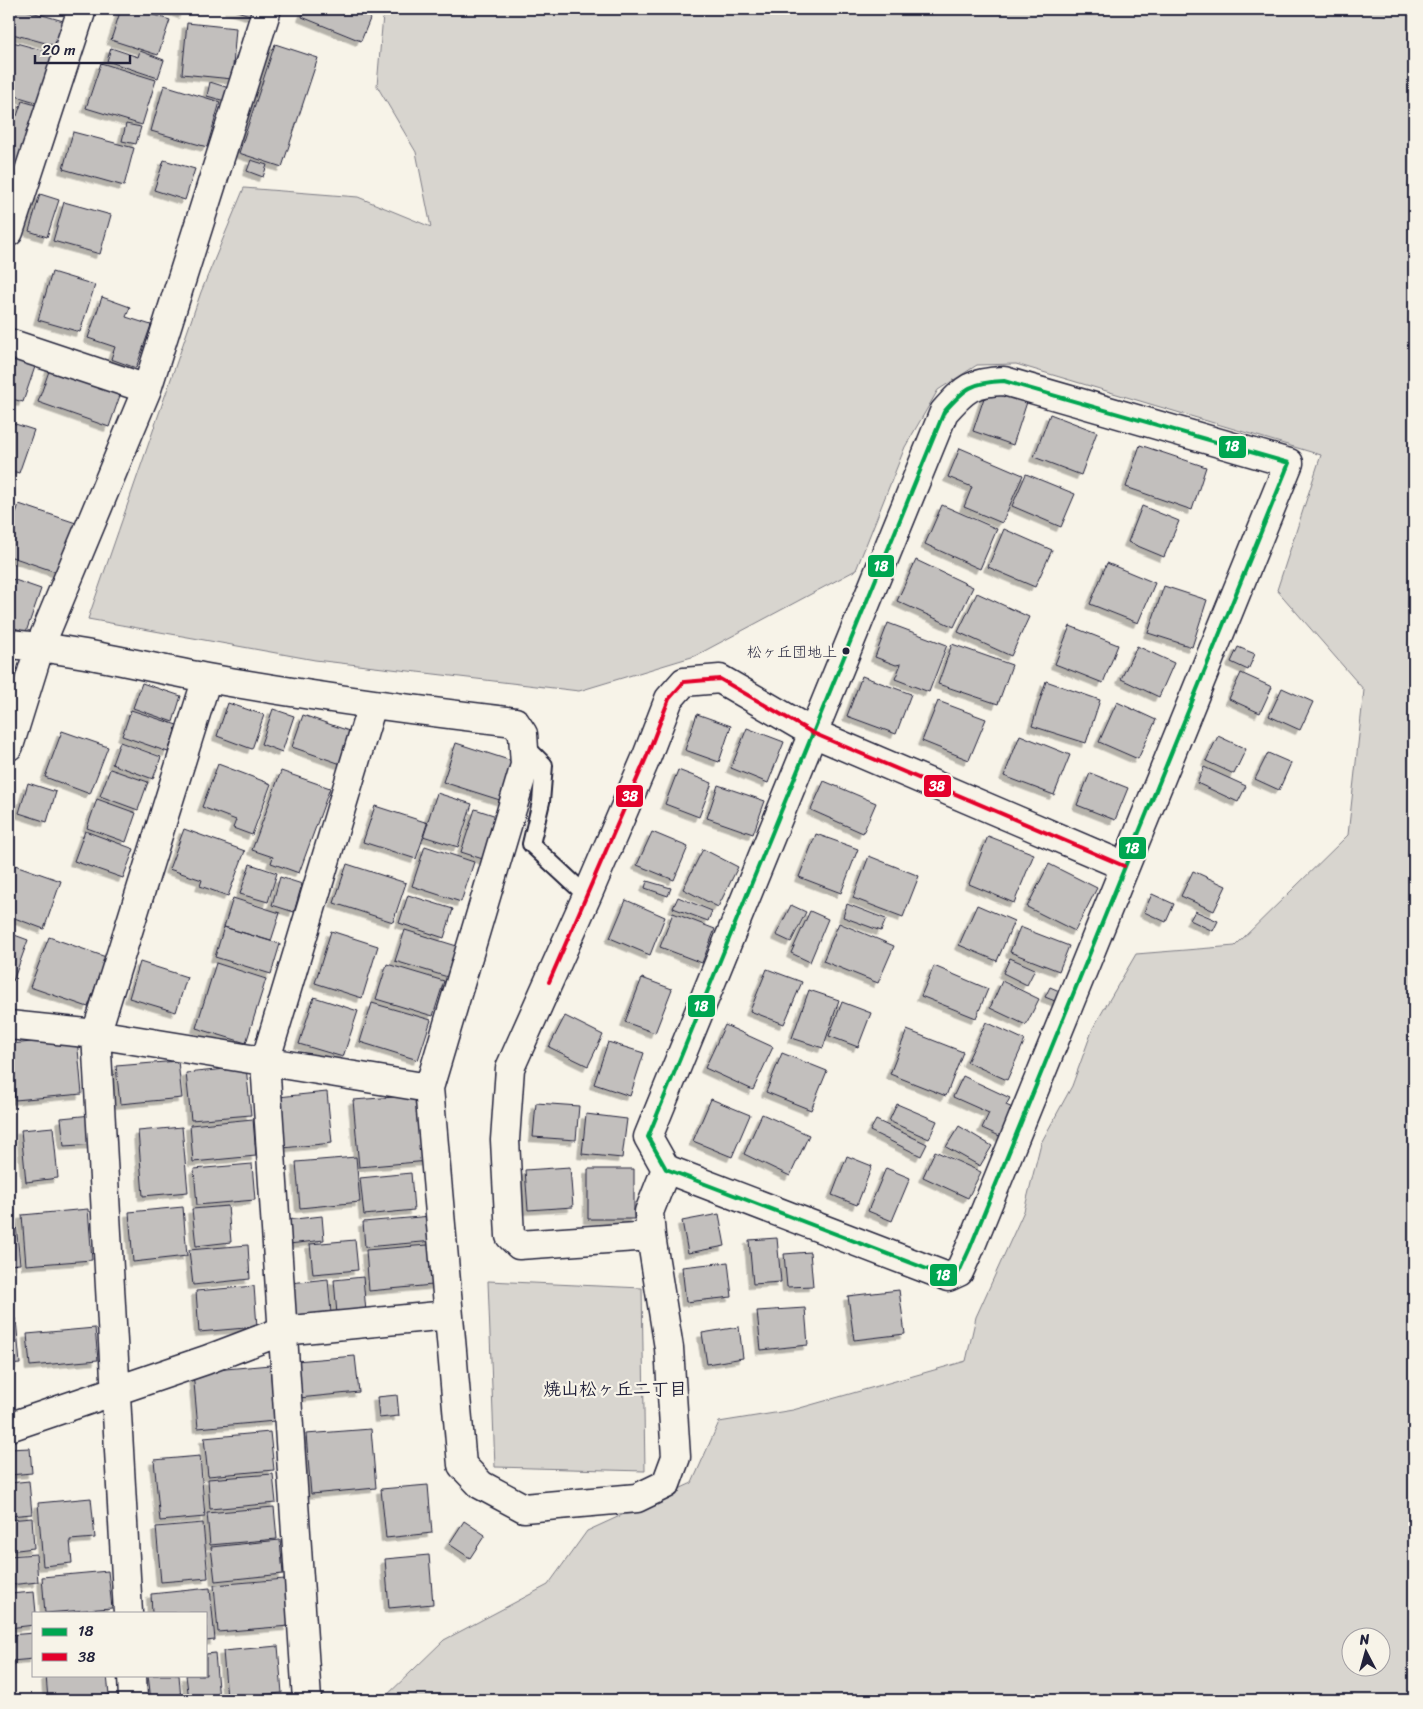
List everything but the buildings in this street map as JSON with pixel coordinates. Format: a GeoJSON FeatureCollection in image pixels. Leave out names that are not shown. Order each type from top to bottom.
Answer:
{"type":"FeatureCollection","features":[{"type":"Feature","properties":{"kind":"street"},"geometry":{"type":"LineString","coordinates":[[9,232],[82,9]]}},
{"type":"Feature","properties":{"kind":"street"},"geometry":{"type":"LineString","coordinates":[[9,746],[40,646],[147,389],[267,9]]}},
{"type":"Feature","properties":{"kind":"street"},"geometry":{"type":"LineString","coordinates":[[9,343],[147,389]]}},
{"type":"Feature","properties":{"kind":"street"},"geometry":{"type":"LineString","coordinates":[[1004,380],[1290,463],[959,1272],[948,1277],[666,1169],[648,1137],[813,733],[944,412],[962,392],[981,382],[1004,380]]}},
{"type":"Feature","properties":{"kind":"street"},"geometry":{"type":"LineString","coordinates":[[9,644],[40,646],[207,678],[372,705],[515,722],[523,734],[524,765],[429,1088],[462,1465],[481,1486],[524,1508],[637,1498],[666,1484],[676,1457],[669,1348],[651,1236],[649,1212],[666,1169]]}},
{"type":"Feature","properties":{"kind":"street"},"geometry":{"type":"LineString","coordinates":[[128,1612],[96,1034],[207,678]]}},
{"type":"Feature","properties":{"kind":"street"},"geometry":{"type":"LineString","coordinates":[[651,1236],[519,1245],[510,1236],[505,1140],[510,1068],[648,756],[669,700],[684,682],[720,679],[813,733],[1124,866]]}},
{"type":"Feature","properties":{"kind":"street"},"geometry":{"type":"LineString","coordinates":[[307,1700],[265,1062],[372,705]]}},
{"type":"Feature","properties":{"kind":"street"},"geometry":{"type":"LineString","coordinates":[[9,1025],[96,1034],[429,1088]]}},
{"type":"Feature","properties":{"kind":"street"},"geometry":{"type":"LineString","coordinates":[[9,1427],[116,1392],[282,1331],[448,1315]]}},
{"type":"Feature","properties":{"kind":"street"},"geometry":{"type":"LineString","coordinates":[[132,1676],[133,1700]]}},
{"type":"Feature","properties":{"kind":"lane"},"geometry":{"type":"LineString","coordinates":[[524,745],[544,765],[541,802],[531,844],[587,896]]}},
{"type":"Feature","properties":{"kind":"shaded area"},"geometry":{"type":"Polygon","coordinates":[[[387,9],[1414,9],[1414,1700],[382,1700],[444,1640],[548,1585],[587,1531],[692,1483],[719,1422],[793,1410],[966,1361],[976,1317],[1024,1211],[1041,1143],[1072,1086],[1093,1028],[1136,954],[1235,946],[1348,835],[1364,690],[1277,590],[1321,455],[1016,364],[977,365],[938,390],[905,447],[856,570],[695,656],[579,691],[315,660],[88,619],[201,292],[244,188],[358,197],[431,227],[416,152],[377,86],[383,15],[387,9]]]}},
{"type":"Feature","properties":{"kind":"shaded area"},"geometry":{"type":"Polygon","coordinates":[[[488,1281],[642,1288],[645,1471],[495,1467],[488,1281]]]}},
{"type":"Feature","properties":{"kind":"transit line","name":"18"},"geometry":{"type":"LineString","coordinates":[[1004,381],[1289,463],[970,1248],[959,1272],[948,1277],[666,1169],[648,1137],[944,412],[958,397],[970,388],[984,383],[1004,381]]}},
{"type":"Feature","properties":{"kind":"transit line","name":"38"},"geometry":{"type":"LineString","coordinates":[[549,982],[647,756],[669,699],[684,682],[720,679],[813,733],[1124,866]]}},
{"type":"Feature","properties":{"kind":"place","name":"松ヶ丘団地上"},"geometry":{"type":"Point","coordinates":[846,651]}},
{"type":"Feature","properties":{"kind":"district","name":"焼山松ヶ丘二丁目"},"geometry":{"type":"Point","coordinates":[615,1389]}}]}
